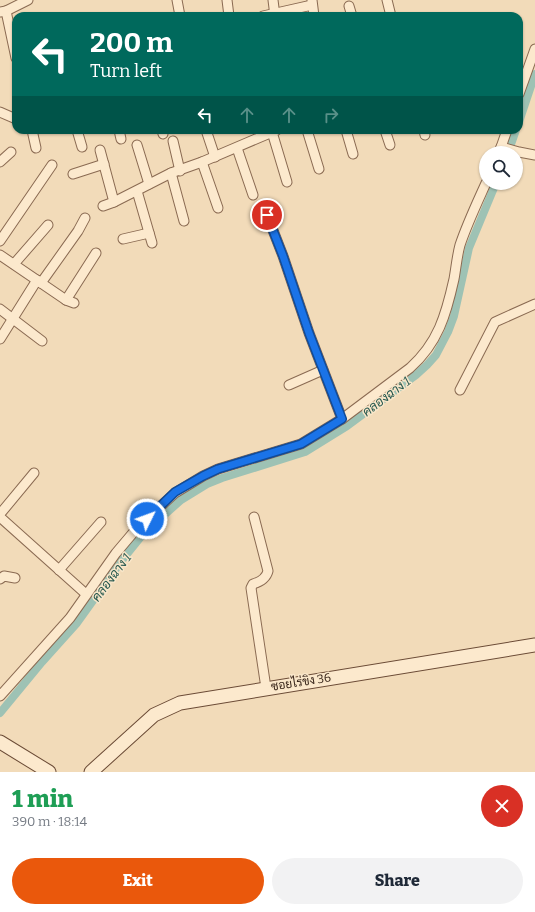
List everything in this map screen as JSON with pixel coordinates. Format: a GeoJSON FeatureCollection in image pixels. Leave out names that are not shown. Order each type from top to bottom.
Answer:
{"type":"FeatureCollection","features":[{"type":"Feature","properties":{"kind":"street"},"geometry":{"type":"LineString","coordinates":[[12,44],[3,12],[28,0]]}},
{"type":"Feature","properties":{"kind":"street"},"geometry":{"type":"LineString","coordinates":[[177,0],[179,12]]}},
{"type":"Feature","properties":{"kind":"street"},"geometry":{"type":"LineString","coordinates":[[227,0],[228,12]]}},
{"type":"Feature","properties":{"kind":"street"},"geometry":{"type":"LineString","coordinates":[[273,0],[275,12]]}},
{"type":"Feature","properties":{"kind":"street"},"geometry":{"type":"LineString","coordinates":[[386,0],[390,12]]}},
{"type":"Feature","properties":{"kind":"street"},"geometry":{"type":"LineString","coordinates":[[284,12],[312,3]]}},
{"type":"Feature","properties":{"kind":"street"},"geometry":{"type":"LineString","coordinates":[[349,6],[351,12]]}},
{"type":"Feature","properties":{"kind":"street"},"geometry":{"type":"LineString","coordinates":[[523,83],[535,49]]}},
{"type":"Feature","properties":{"kind":"street"},"geometry":{"type":"LineString","coordinates":[[0,112],[12,117]]}},
{"type":"Feature","properties":{"kind":"street"},"geometry":{"type":"LineString","coordinates":[[33,134],[36,148]]}},
{"type":"Feature","properties":{"kind":"street"},"geometry":{"type":"LineString","coordinates":[[78,134],[82,147]]}},
{"type":"Feature","properties":{"kind":"street"},"geometry":{"type":"LineString","coordinates":[[207,134],[215,157]]}},
{"type":"Feature","properties":{"kind":"street"},"geometry":{"type":"LineString","coordinates":[[103,206],[176,172],[237,148],[258,134]]}},
{"type":"Feature","properties":{"kind":"street"},"geometry":{"type":"LineString","coordinates":[[276,134],[287,182]]}},
{"type":"Feature","properties":{"kind":"street"},"geometry":{"type":"LineString","coordinates":[[308,134],[319,169]]}},
{"type":"Feature","properties":{"kind":"street"},"geometry":{"type":"LineString","coordinates":[[347,134],[353,154]]}},
{"type":"Feature","properties":{"kind":"street"},"geometry":{"type":"LineString","coordinates":[[386,134],[390,145]]}},
{"type":"Feature","properties":{"kind":"street"},"geometry":{"type":"LineString","coordinates":[[503,146],[506,134]]}},
{"type":"Feature","properties":{"kind":"street"},"geometry":{"type":"LineString","coordinates":[[173,141],[176,172],[184,221]]}},
{"type":"Feature","properties":{"kind":"street"},"geometry":{"type":"LineString","coordinates":[[137,145],[149,184]]}},
{"type":"Feature","properties":{"kind":"street"},"geometry":{"type":"LineString","coordinates":[[237,148],[252,195]]}},
{"type":"Feature","properties":{"kind":"street"},"geometry":{"type":"LineString","coordinates":[[100,150],[114,202]]}},
{"type":"Feature","properties":{"kind":"street"},"geometry":{"type":"LineString","coordinates":[[0,162],[11,152]]}},
{"type":"Feature","properties":{"kind":"street"},"geometry":{"type":"LineString","coordinates":[[523,153],[535,155]]}},
{"type":"Feature","properties":{"kind":"street"},"geometry":{"type":"LineString","coordinates":[[202,162],[218,208]]}},
{"type":"Feature","properties":{"kind":"street"},"geometry":{"type":"LineString","coordinates":[[73,174],[104,164]]}},
{"type":"Feature","properties":{"kind":"street"},"geometry":{"type":"LineString","coordinates":[[0,241],[52,165]]}},
{"type":"Feature","properties":{"kind":"street"},"geometry":{"type":"LineString","coordinates":[[0,696],[70,618],[116,553],[138,527],[175,492],[218,469],[301,444],[342,419],[420,359],[430,347],[440,328],[445,314],[460,246],[483,190]]}},
{"type":"Feature","properties":{"kind":"street"},"geometry":{"type":"LineString","coordinates":[[137,191],[152,243]]}},
{"type":"Feature","properties":{"kind":"street"},"geometry":{"type":"LineString","coordinates":[[267,215],[342,419]]}},
{"type":"Feature","properties":{"kind":"street"},"geometry":{"type":"LineString","coordinates":[[0,339],[39,281],[78,231],[84,218]]}},
{"type":"Feature","properties":{"kind":"street"},"geometry":{"type":"LineString","coordinates":[[14,264],[48,225]]}},
{"type":"Feature","properties":{"kind":"street"},"geometry":{"type":"LineString","coordinates":[[123,239],[149,233]]}},
{"type":"Feature","properties":{"kind":"street"},"geometry":{"type":"LineString","coordinates":[[0,255],[70,301],[96,253]]}},
{"type":"Feature","properties":{"kind":"street"},"geometry":{"type":"LineString","coordinates":[[460,390],[495,322],[535,304]]}},
{"type":"Feature","properties":{"kind":"street"},"geometry":{"type":"LineString","coordinates":[[0,309],[42,341]]}},
{"type":"Feature","properties":{"kind":"street"},"geometry":{"type":"LineString","coordinates":[[289,385],[323,370]]}},
{"type":"Feature","properties":{"kind":"street"},"geometry":{"type":"LineString","coordinates":[[0,514],[34,473]]}},
{"type":"Feature","properties":{"kind":"street"},"geometry":{"type":"LineString","coordinates":[[0,517],[86,594]]}},
{"type":"Feature","properties":{"kind":"street"},"geometry":{"type":"LineString","coordinates":[[254,517],[268,571],[260,582],[253,584],[252,588],[266,688]]}},
{"type":"Feature","properties":{"kind":"street"},"geometry":{"type":"LineString","coordinates":[[59,570],[102,522]]}},
{"type":"Feature","properties":{"kind":"street"},"geometry":{"type":"LineString","coordinates":[[0,579],[4,576],[14,578]]}},
{"type":"Feature","properties":{"kind":"street","name":"ซอยไร่ขิง 36"},"geometry":{"type":"LineString","coordinates":[[91,772],[154,715],[180,703],[535,645]]}},
{"type":"Feature","properties":{"kind":"street"},"geometry":{"type":"LineString","coordinates":[[2,747],[49,772]]}},
{"type":"Feature","properties":{"kind":"waterway","name":"คลองฉาง 1"},"geometry":{"type":"LineString","coordinates":[[523,110],[535,74]]}},
{"type":"Feature","properties":{"kind":"waterway","name":"คลองฉาง 1"},"geometry":{"type":"LineString","coordinates":[[510,146],[515,134]]}},
{"type":"Feature","properties":{"kind":"waterway","name":"คลองฉาง 1"},"geometry":{"type":"LineString","coordinates":[[0,713],[42,662],[77,623],[123,559],[144,533],[181,500],[207,484],[222,478],[305,452],[347,426],[416,375],[427,365],[436,355],[448,332],[454,316],[469,248],[493,190]]}},
{"type":"Feature","properties":{"kind":"route"},"geometry":{"type":"LineString","coordinates":[[147,519],[175,492],[203,476],[218,469],[301,444],[342,419],[309,333],[283,256],[267,215]]}}]}
